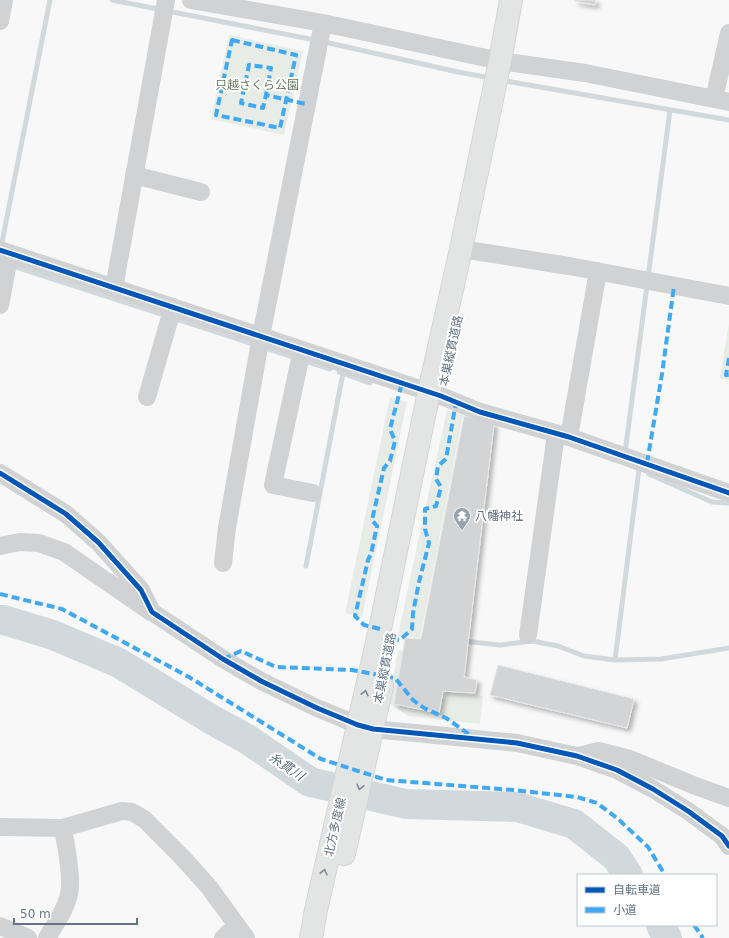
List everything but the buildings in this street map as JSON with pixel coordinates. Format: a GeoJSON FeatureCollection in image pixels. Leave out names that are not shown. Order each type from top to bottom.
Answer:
{"type":"FeatureCollection","features":[{"type":"Feature","properties":{"kind":"main road","name":"本巣縦貫道路"},"geometry":{"type":"LineString","coordinates":[[507,61],[511,0]]}},
{"type":"Feature","properties":{"kind":"main road","name":"本巣縦貫道路"},"geometry":{"type":"LineString","coordinates":[[363,737],[380,630],[435,394],[507,61],[525,0]]}},
{"type":"Feature","properties":{"kind":"main road","name":"北方多度線"},"geometry":{"type":"LineString","coordinates":[[323,911],[363,737]]}},
{"type":"Feature","properties":{"kind":"main road"},"geometry":{"type":"LineString","coordinates":[[311,938],[323,911]]}},
{"type":"Feature","properties":{"kind":"main road"},"geometry":{"type":"LineString","coordinates":[[323,911],[326,938]]}},
{"type":"Feature","properties":{"kind":"street"},"geometry":{"type":"LineString","coordinates":[[0,21],[4,0]]}},
{"type":"Feature","properties":{"kind":"street"},"geometry":{"type":"LineString","coordinates":[[114,288],[166,0]]}},
{"type":"Feature","properties":{"kind":"street"},"geometry":{"type":"LineString","coordinates":[[191,0],[323,23],[507,61],[585,73],[722,100],[729,32]]}},
{"type":"Feature","properties":{"kind":"street"},"geometry":{"type":"LineString","coordinates":[[223,563],[227,528],[261,336],[323,23]]}},
{"type":"Feature","properties":{"kind":"street"},"geometry":{"type":"LineString","coordinates":[[134,175],[200,192]]}},
{"type":"Feature","properties":{"kind":"street"},"geometry":{"type":"LineString","coordinates":[[467,250],[729,296]]}},
{"type":"Feature","properties":{"kind":"street"},"geometry":{"type":"LineString","coordinates":[[0,305],[5,252],[435,394],[480,412],[563,435],[729,493]]}},
{"type":"Feature","properties":{"kind":"street"},"geometry":{"type":"LineString","coordinates":[[528,635],[563,435],[598,272]]}},
{"type":"Feature","properties":{"kind":"street"},"geometry":{"type":"LineString","coordinates":[[147,397],[172,307]]}},
{"type":"Feature","properties":{"kind":"street"},"geometry":{"type":"LineString","coordinates":[[302,350],[273,484],[313,493]]}},
{"type":"Feature","properties":{"kind":"street"},"geometry":{"type":"LineString","coordinates":[[0,473],[66,514],[98,542],[140,590],[152,612]]}},
{"type":"Feature","properties":{"kind":"street"},"geometry":{"type":"LineString","coordinates":[[0,546],[20,542],[38,543],[64,552],[222,659],[261,682],[317,708],[363,737],[517,743],[577,756],[617,770],[653,789],[688,811],[722,836],[729,846]]}},
{"type":"Feature","properties":{"kind":"street"},"geometry":{"type":"LineString","coordinates":[[577,756],[599,750],[630,759],[692,785],[729,798]]}},
{"type":"Feature","properties":{"kind":"street"},"geometry":{"type":"LineString","coordinates":[[0,827],[63,828],[122,810],[132,812],[144,819],[182,857],[209,887],[241,931],[224,938]]}},
{"type":"Feature","properties":{"kind":"street"},"geometry":{"type":"LineString","coordinates":[[47,938],[63,911],[70,888],[68,860],[63,828]]}},
{"type":"Feature","properties":{"kind":"street"},"geometry":{"type":"LineString","coordinates":[[0,926],[28,938]]}},
{"type":"Feature","properties":{"kind":"green space","name":"只越さくら公園"},"geometry":{"type":"Polygon","coordinates":[[[229,35],[303,51],[284,135],[211,119],[229,35]]]}},
{"type":"Feature","properties":{"kind":"green space"},"geometry":{"type":"Polygon","coordinates":[[[729,323],[729,380],[720,378],[729,323]]]}},
{"type":"Feature","properties":{"kind":"green space"},"geometry":{"type":"Polygon","coordinates":[[[390,397],[407,402],[362,617],[345,613],[390,397]]]}},
{"type":"Feature","properties":{"kind":"green space"},"geometry":{"type":"Polygon","coordinates":[[[447,410],[463,415],[420,638],[398,635],[425,509],[447,410]]]}},
{"type":"Feature","properties":{"kind":"green space"},"geometry":{"type":"Polygon","coordinates":[[[398,650],[424,655],[418,695],[444,699],[446,692],[483,696],[480,724],[408,716],[389,703],[398,650]]]}},
{"type":"Feature","properties":{"kind":"waterway"},"geometry":{"type":"LineString","coordinates":[[1,247],[50,0]]}},
{"type":"Feature","properties":{"kind":"waterway"},"geometry":{"type":"LineString","coordinates":[[112,0],[320,41],[491,78]]}},
{"type":"Feature","properties":{"kind":"waterway"},"geometry":{"type":"LineString","coordinates":[[500,80],[729,120]]}},
{"type":"Feature","properties":{"kind":"waterway"},"geometry":{"type":"LineString","coordinates":[[625,453],[670,110]]}},
{"type":"Feature","properties":{"kind":"waterway"},"geometry":{"type":"LineString","coordinates":[[10,265],[330,369]]}},
{"type":"Feature","properties":{"kind":"waterway"},"geometry":{"type":"LineString","coordinates":[[339,372],[370,383]]}},
{"type":"Feature","properties":{"kind":"waterway"},"geometry":{"type":"LineString","coordinates":[[306,566],[343,373]]}},
{"type":"Feature","properties":{"kind":"waterway"},"geometry":{"type":"LineString","coordinates":[[615,660],[639,469]]}},
{"type":"Feature","properties":{"kind":"waterway"},"geometry":{"type":"LineString","coordinates":[[649,474],[712,502],[729,503]]}},
{"type":"Feature","properties":{"kind":"waterway","name":"糸貫川"},"geometry":{"type":"LineString","coordinates":[[0,620],[53,635],[119,663],[214,721],[247,739],[310,782],[406,804],[517,807],[574,824],[616,857],[627,874]]}},
{"type":"Feature","properties":{"kind":"waterway"},"geometry":{"type":"LineString","coordinates":[[463,641],[500,645],[532,641],[558,646],[584,656],[615,660],[661,659],[729,648]]}},
{"type":"Feature","properties":{"kind":"waterway","name":"糸貫川"},"geometry":{"type":"LineString","coordinates":[[661,926],[667,938]]}},
{"type":"Feature","properties":{"kind":"marked path"},"geometry":{"type":"LineString","coordinates":[[232,40],[296,55],[280,128],[216,115],[232,40]]}},
{"type":"Feature","properties":{"kind":"marked path"},"geometry":{"type":"LineString","coordinates":[[266,95],[271,68],[249,65],[241,103],[263,108],[266,95],[306,104]]}},
{"type":"Feature","properties":{"kind":"marked path"},"geometry":{"type":"LineString","coordinates":[[647,463],[662,374],[674,286]]}},
{"type":"Feature","properties":{"kind":"marked path"},"geometry":{"type":"LineString","coordinates":[[729,358],[726,375],[729,375]]}},
{"type":"Feature","properties":{"kind":"marked path"},"geometry":{"type":"LineString","coordinates":[[380,629],[364,625],[355,616],[377,526],[372,520],[384,468],[390,461],[395,441],[390,429],[402,383]]}},
{"type":"Feature","properties":{"kind":"marked path"},"geometry":{"type":"LineString","coordinates":[[391,639],[400,640],[412,629],[413,613],[419,582],[429,543],[425,529],[425,509],[436,506],[441,487],[436,479],[438,466],[446,459],[456,402]]}},
{"type":"Feature","properties":{"kind":"marked path"},"geometry":{"type":"LineString","coordinates":[[0,594],[62,609],[189,677],[321,759],[386,780],[513,790],[577,797],[597,803],[617,818],[648,847],[664,874]]}},
{"type":"Feature","properties":{"kind":"marked path"},"geometry":{"type":"LineString","coordinates":[[223,659],[241,651],[276,667],[352,670],[395,678],[413,700],[424,708],[446,718],[473,737]]}},
{"type":"Feature","properties":{"kind":"marked path"},"geometry":{"type":"LineString","coordinates":[[695,926],[703,938]]}},
{"type":"Feature","properties":{"kind":"cycle path"},"geometry":{"type":"LineString","coordinates":[[0,250],[441,396],[480,412],[569,437],[729,493]]}},
{"type":"Feature","properties":{"kind":"cycle path"},"geometry":{"type":"LineString","coordinates":[[0,473],[66,514],[98,542],[141,590],[152,612],[223,659],[261,681],[317,708],[358,725],[373,729],[517,743],[577,756],[617,770],[653,789],[688,811],[722,836],[729,846]]}},
{"type":"Feature","properties":{"kind":"place","name":"八幡神社"},"geometry":{"type":"Point","coordinates":[462,531]}}]}
